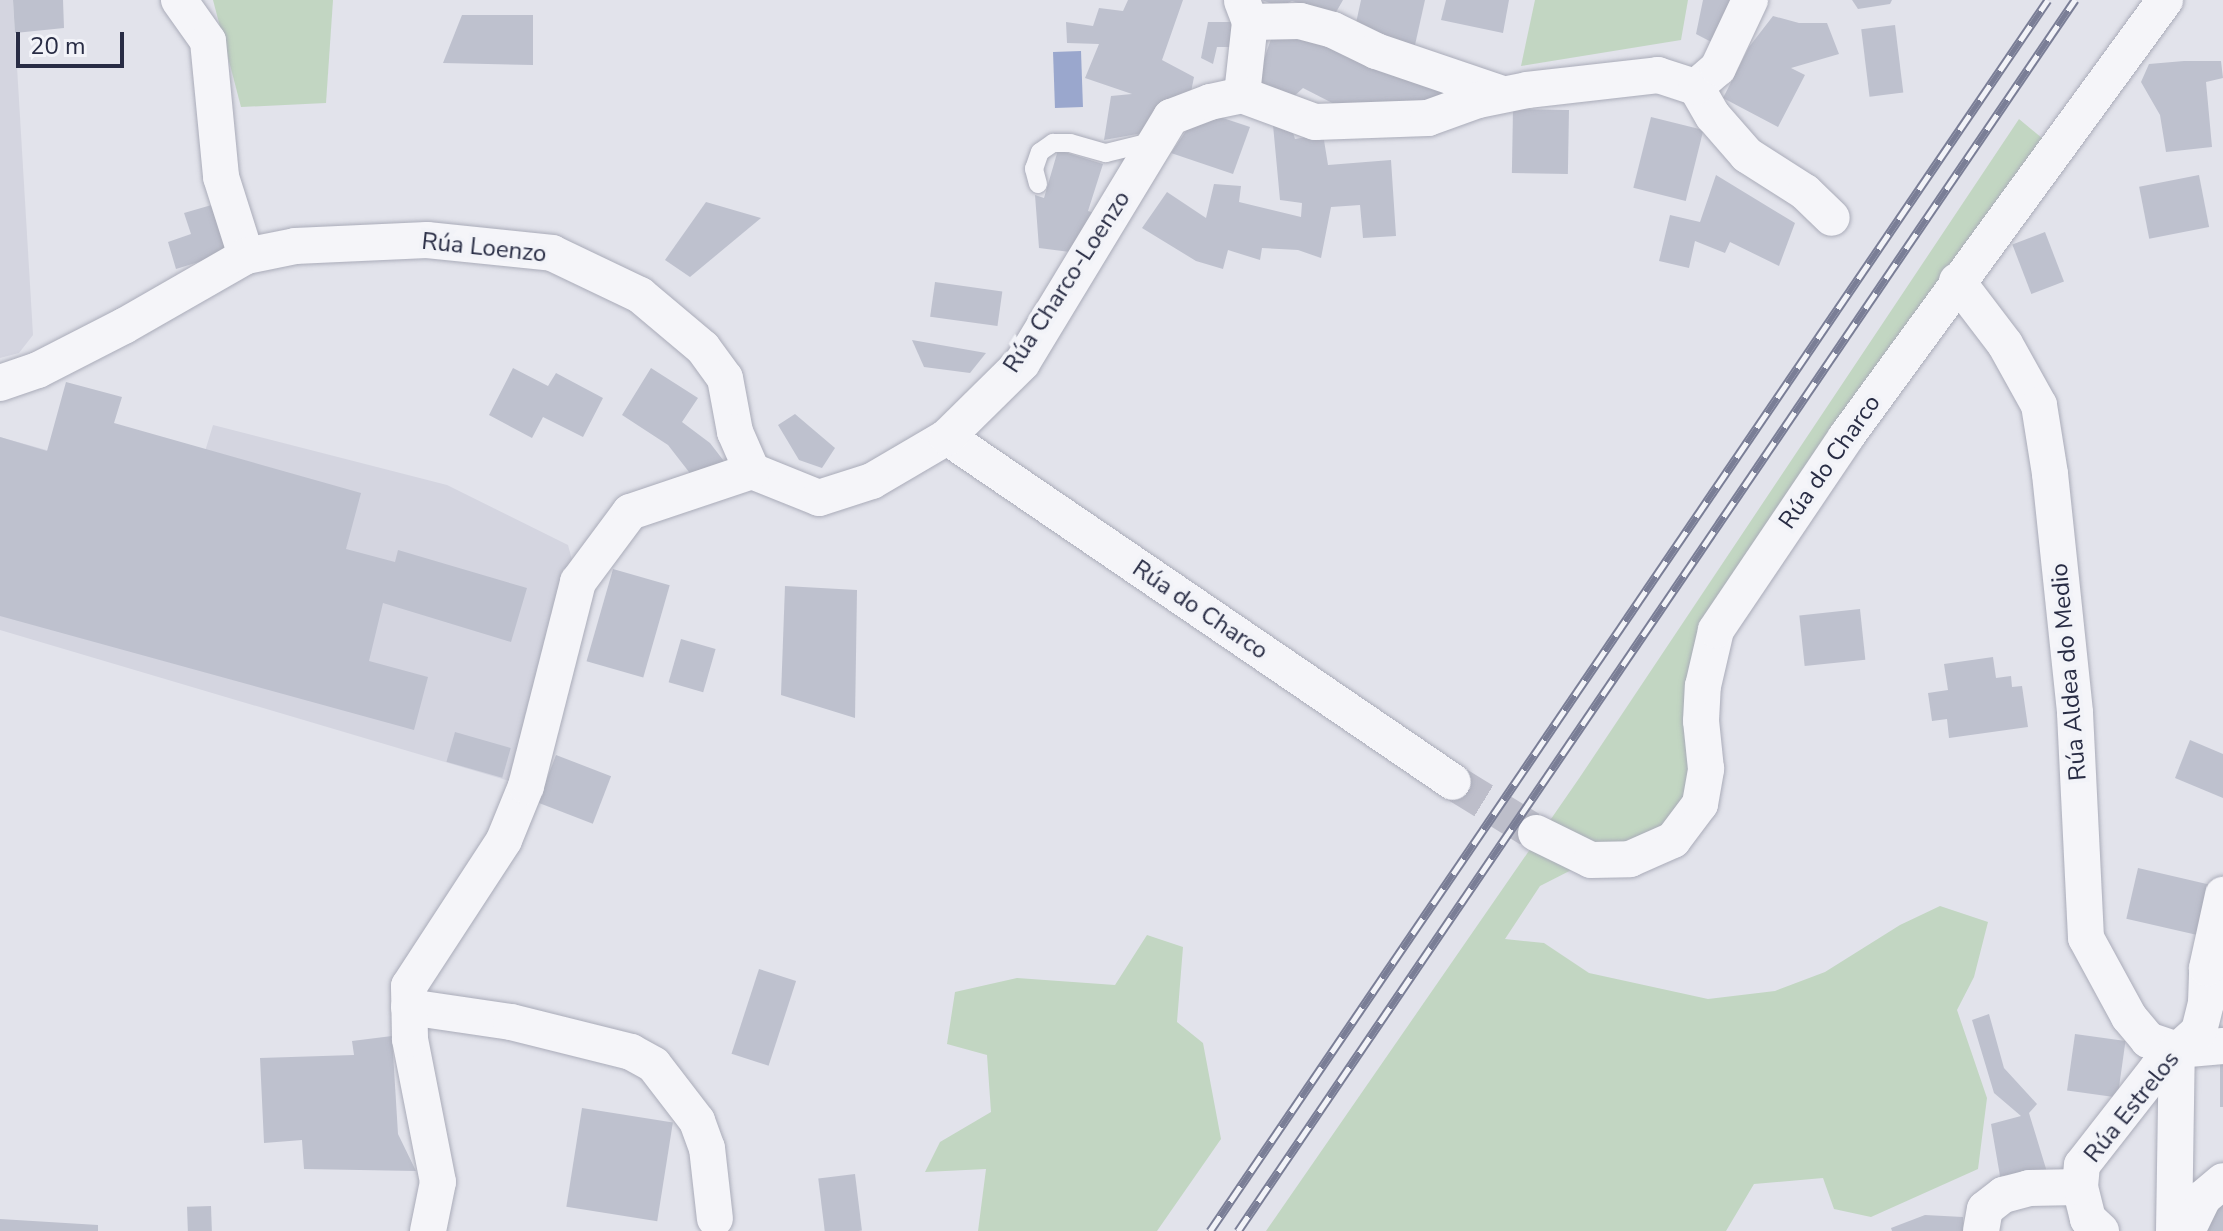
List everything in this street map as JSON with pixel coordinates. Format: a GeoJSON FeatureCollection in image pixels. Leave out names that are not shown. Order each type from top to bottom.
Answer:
{"type":"FeatureCollection","features":[{"type":"Feature","properties":{"kind":"street"},"geometry":{"type":"LineString","coordinates":[[179,0],[208,41],[221,177],[246,256]]}},
{"type":"Feature","properties":{"kind":"street"},"geometry":{"type":"LineString","coordinates":[[1696,87],[1718,68],[1750,0]]}},
{"type":"Feature","properties":{"kind":"street","name":"Rúa do Charco"},"geometry":{"type":"LineString","coordinates":[[1536,833],[1591,860],[1630,859],[1673,840],[1692,815],[1700,804],[1706,769],[1701,721],[1703,686],[1716,630],[1957,281],[2165,0]]}},
{"type":"Feature","properties":{"kind":"street"},"geometry":{"type":"LineString","coordinates":[[1504,95],[1376,51],[1333,30],[1246,11],[1242,95],[1315,122],[1428,118],[1478,100],[1504,95],[1658,75],[1696,87],[1713,116],[1747,155],[1805,192],[1832,218]]}},
{"type":"Feature","properties":{"kind":"street","name":"Rúa Charco-Loenzo"},"geometry":{"type":"LineString","coordinates":[[752,471],[819,498],[872,481],[947,437],[1022,363],[1171,117],[1210,102],[1242,95]]}},
{"type":"Feature","properties":{"kind":"street","name":"Rúa Loenzo"},"geometry":{"type":"LineString","coordinates":[[0,383],[38,370],[124,326],[246,256],[295,246],[427,240],[552,253],[640,295],[703,348],[725,378],[735,432],[752,471]]}},
{"type":"Feature","properties":{"kind":"street","name":"Rúa Aldea do Medio"},"geometry":{"type":"LineString","coordinates":[[1957,281],[2005,344],[2039,405],[2050,474],[2075,713],[2086,938],[2129,1017],[2148,1040],[2177,1050]]}},
{"type":"Feature","properties":{"kind":"street","name":"Rúa do Charco"},"geometry":{"type":"LineString","coordinates":[[947,437],[1453,782]]}},
{"type":"Feature","properties":{"kind":"street"},"geometry":{"type":"LineString","coordinates":[[428,1231],[438,1182],[410,1039],[409,986],[504,840],[526,786],[578,582],[630,512],[752,471]]}},
{"type":"Feature","properties":{"kind":"street","name":"Rúa Estrelos"},"geometry":{"type":"LineString","coordinates":[[2101,1231],[2088,1219],[2080,1187],[2082,1165],[2157,1069],[2199,1031],[2206,1003],[2207,968],[2223,895]]}},
{"type":"Feature","properties":{"kind":"street"},"geometry":{"type":"LineString","coordinates":[[409,1007],[511,1022],[631,1052],[654,1065],[697,1121],[707,1148],[716,1227]]}},
{"type":"Feature","properties":{"kind":"street"},"geometry":{"type":"LineString","coordinates":[[2174,1231],[2177,1050],[2223,1046]]}},
{"type":"Feature","properties":{"kind":"street"},"geometry":{"type":"LineString","coordinates":[[2187,1231],[2203,1198],[2223,1181]]}},
{"type":"Feature","properties":{"kind":"street","name":"Rúa Estrelos"},"geometry":{"type":"LineString","coordinates":[[1981,1231],[1985,1209],[2003,1195],[2029,1188],[2080,1187]]}},
{"type":"Feature","properties":{"kind":"lane"},"geometry":{"type":"LineString","coordinates":[[1038,184],[1034,169],[1040,152],[1053,143],[1070,143],[1106,153],[1157,140]]}},
{"type":"Feature","properties":{"kind":"shaded area"},"geometry":{"type":"Polygon","coordinates":[[[0,0],[13,0],[33,335],[19,353],[0,358],[0,0]]]}},
{"type":"Feature","properties":{"kind":"shaded area"},"geometry":{"type":"Polygon","coordinates":[[[213,425],[447,485],[568,545],[578,582],[526,786],[0,630],[0,437],[193,491],[213,425]]]}},
{"type":"Feature","properties":{"kind":"green space"},"geometry":{"type":"Polygon","coordinates":[[[213,0],[333,0],[326,103],[241,107],[213,0]]]}},
{"type":"Feature","properties":{"kind":"green space"},"geometry":{"type":"Polygon","coordinates":[[[1535,0],[1688,0],[1681,40],[1521,66],[1535,0]]]}},
{"type":"Feature","properties":{"kind":"green space"},"geometry":{"type":"Polygon","coordinates":[[[2019,119],[2055,149],[1716,630],[1683,826],[1591,860],[1540,886],[1505,939],[1544,943],[1589,973],[1708,999],[1775,991],[1825,972],[1900,925],[1940,906],[1988,922],[1974,977],[1957,1010],[1987,1098],[1978,1169],[1871,1217],[1834,1209],[1823,1178],[1754,1184],[1726,1231],[1266,1231],[1580,777],[2019,119]]]}},
{"type":"Feature","properties":{"kind":"green space"},"geometry":{"type":"Polygon","coordinates":[[[1147,935],[1183,947],[1177,1022],[1203,1043],[1221,1139],[1157,1231],[978,1231],[986,1169],[925,1172],[940,1142],[991,1112],[987,1055],[947,1044],[955,992],[1017,978],[1115,985],[1147,935]]]}},
{"type":"Feature","properties":{"kind":"water"},"geometry":{"type":"Polygon","coordinates":[[[1081,51],[1083,107],[1055,108],[1053,52],[1081,51]]]}},
{"type":"Feature","properties":{"kind":"building"},"geometry":{"type":"Polygon","coordinates":[[[13,0],[63,0],[64,28],[15,33],[13,0]]]}},
{"type":"Feature","properties":{"kind":"building"},"geometry":{"type":"Polygon","coordinates":[[[1128,0],[1183,0],[1162,60],[1194,77],[1190,97],[1143,133],[1104,140],[1111,96],[1132,94],[1085,78],[1099,44],[1067,43],[1066,22],[1093,26],[1099,8],[1123,11],[1128,0]]]}},
{"type":"Feature","properties":{"kind":"building"},"geometry":{"type":"Polygon","coordinates":[[[1262,0],[1343,0],[1335,14],[1292,1],[1279,7],[1262,0]]]}},
{"type":"Feature","properties":{"kind":"building"},"geometry":{"type":"Polygon","coordinates":[[[1361,0],[1425,0],[1415,45],[1354,32],[1361,0]]]}},
{"type":"Feature","properties":{"kind":"building"},"geometry":{"type":"Polygon","coordinates":[[[1446,0],[1509,0],[1503,33],[1441,20],[1446,0]]]}},
{"type":"Feature","properties":{"kind":"building"},"geometry":{"type":"Polygon","coordinates":[[[1703,0],[1738,0],[1719,46],[1696,34],[1703,0]]]}},
{"type":"Feature","properties":{"kind":"building"},"geometry":{"type":"Polygon","coordinates":[[[1852,0],[1892,0],[1890,4],[1858,9],[1852,0]]]}},
{"type":"Feature","properties":{"kind":"building"},"geometry":{"type":"Polygon","coordinates":[[[462,15],[533,15],[533,65],[443,63],[462,15]]]}},
{"type":"Feature","properties":{"kind":"building"},"geometry":{"type":"Polygon","coordinates":[[[1773,16],[1799,23],[1827,23],[1839,54],[1791,68],[1805,75],[1778,127],[1723,98],[1749,47],[1773,16]]]}},
{"type":"Feature","properties":{"kind":"building"},"geometry":{"type":"Polygon","coordinates":[[[1208,22],[1241,22],[1239,47],[1217,47],[1213,64],[1201,58],[1208,22]]]}},
{"type":"Feature","properties":{"kind":"building"},"geometry":{"type":"Polygon","coordinates":[[[1895,25],[1903,92],[1870,97],[1861,29],[1895,25]]]}},
{"type":"Feature","properties":{"kind":"building"},"geometry":{"type":"Polygon","coordinates":[[[1310,31],[1452,90],[1447,102],[1342,108],[1303,88],[1291,99],[1260,92],[1263,62],[1271,39],[1310,31]]]}},
{"type":"Feature","properties":{"kind":"building"},"geometry":{"type":"Polygon","coordinates":[[[2221,61],[2223,78],[2206,82],[2212,147],[2166,152],[2160,115],[2141,82],[2149,64],[2221,61]]]}},
{"type":"Feature","properties":{"kind":"building"},"geometry":{"type":"Polygon","coordinates":[[[1513,109],[1569,110],[1568,174],[1512,173],[1513,109]]]}},
{"type":"Feature","properties":{"kind":"building"},"geometry":{"type":"Polygon","coordinates":[[[1205,112],[1250,127],[1233,174],[1171,153],[1190,125],[1205,112]]]}},
{"type":"Feature","properties":{"kind":"building"},"geometry":{"type":"Polygon","coordinates":[[[1651,117],[1703,130],[1686,201],[1633,188],[1651,117]]]}},
{"type":"Feature","properties":{"kind":"building"},"geometry":{"type":"Polygon","coordinates":[[[1290,123],[1295,139],[1323,134],[1328,165],[1391,160],[1396,236],[1363,238],[1360,205],[1331,207],[1321,258],[1298,250],[1262,248],[1260,260],[1228,250],[1223,269],[1196,261],[1142,228],[1167,192],[1206,218],[1214,184],[1241,186],[1239,202],[1301,217],[1302,203],[1280,200],[1273,125],[1290,123]]]}},
{"type":"Feature","properties":{"kind":"building"},"geometry":{"type":"Polygon","coordinates":[[[1058,150],[1103,164],[1088,211],[1100,215],[1070,252],[1039,248],[1035,195],[1044,198],[1058,150]]]}},
{"type":"Feature","properties":{"kind":"building"},"geometry":{"type":"Polygon","coordinates":[[[1716,175],[1795,223],[1779,266],[1730,242],[1725,253],[1695,241],[1689,268],[1659,261],[1670,215],[1700,222],[1716,175]]]}},
{"type":"Feature","properties":{"kind":"building"},"geometry":{"type":"Polygon","coordinates":[[[2199,175],[2209,227],[2149,239],[2139,187],[2199,175]]]}},
{"type":"Feature","properties":{"kind":"building"},"geometry":{"type":"Polygon","coordinates":[[[706,202],[761,218],[690,277],[665,260],[706,202]]]}},
{"type":"Feature","properties":{"kind":"building"},"geometry":{"type":"Polygon","coordinates":[[[215,204],[231,252],[176,269],[168,242],[191,234],[184,213],[215,204]]]}},
{"type":"Feature","properties":{"kind":"building"},"geometry":{"type":"Polygon","coordinates":[[[2045,232],[2064,281],[2031,294],[2012,245],[2045,232]]]}},
{"type":"Feature","properties":{"kind":"building"},"geometry":{"type":"Polygon","coordinates":[[[935,282],[1002,291],[997,326],[930,317],[935,282]]]}},
{"type":"Feature","properties":{"kind":"building"},"geometry":{"type":"Polygon","coordinates":[[[912,340],[986,353],[970,373],[924,367],[912,340]]]}},
{"type":"Feature","properties":{"kind":"building"},"geometry":{"type":"Polygon","coordinates":[[[513,368],[548,386],[556,373],[603,398],[583,437],[543,417],[532,438],[489,415],[513,368]]]}},
{"type":"Feature","properties":{"kind":"building"},"geometry":{"type":"Polygon","coordinates":[[[651,368],[698,398],[682,422],[710,443],[730,469],[696,481],[668,445],[622,415],[651,368]]]}},
{"type":"Feature","properties":{"kind":"building"},"geometry":{"type":"Polygon","coordinates":[[[66,382],[122,397],[114,423],[361,493],[346,549],[395,562],[398,550],[527,588],[511,642],[383,603],[369,661],[428,677],[414,730],[0,616],[0,437],[47,451],[66,382]]]}},
{"type":"Feature","properties":{"kind":"building"},"geometry":{"type":"Polygon","coordinates":[[[795,414],[835,448],[822,468],[799,460],[778,425],[795,414]]]}},
{"type":"Feature","properties":{"kind":"building"},"geometry":{"type":"Polygon","coordinates":[[[613,569],[670,585],[643,678],[587,661],[613,569]]]}},
{"type":"Feature","properties":{"kind":"building"},"geometry":{"type":"Polygon","coordinates":[[[785,586],[857,590],[855,718],[781,695],[785,586]]]}},
{"type":"Feature","properties":{"kind":"building"},"geometry":{"type":"Polygon","coordinates":[[[1860,609],[1865,660],[1805,666],[1799,615],[1860,609]]]}},
{"type":"Feature","properties":{"kind":"building"},"geometry":{"type":"Polygon","coordinates":[[[681,639],[716,649],[703,692],[669,682],[681,639]]]}},
{"type":"Feature","properties":{"kind":"building"},"geometry":{"type":"Polygon","coordinates":[[[1993,657],[1996,678],[2011,676],[2012,687],[2022,686],[2028,727],[1949,738],[1947,719],[1932,721],[1928,693],[1948,690],[1944,664],[1993,657]]]}},
{"type":"Feature","properties":{"kind":"building"},"geometry":{"type":"Polygon","coordinates":[[[455,732],[511,748],[502,778],[446,762],[455,732]]]}},
{"type":"Feature","properties":{"kind":"building"},"geometry":{"type":"Polygon","coordinates":[[[2190,740],[2223,754],[2223,798],[2175,778],[2190,740]]]}},
{"type":"Feature","properties":{"kind":"building"},"geometry":{"type":"Polygon","coordinates":[[[556,755],[611,776],[593,824],[538,803],[556,755]]]}},
{"type":"Feature","properties":{"kind":"building"},"geometry":{"type":"Polygon","coordinates":[[[2138,868],[2210,885],[2198,935],[2126,919],[2138,868]]]}},
{"type":"Feature","properties":{"kind":"building"},"geometry":{"type":"Polygon","coordinates":[[[759,969],[796,981],[769,1066],[731,1054],[759,969]]]}},
{"type":"Feature","properties":{"kind":"building"},"geometry":{"type":"Polygon","coordinates":[[[1989,1014],[2004,1068],[2037,1104],[2029,1113],[2047,1172],[2000,1176],[1991,1124],[2021,1116],[1994,1093],[1972,1020],[1989,1014]]]}},
{"type":"Feature","properties":{"kind":"building"},"geometry":{"type":"Polygon","coordinates":[[[2075,1034],[2126,1041],[2118,1098],[2067,1090],[2075,1034]]]}},
{"type":"Feature","properties":{"kind":"building"},"geometry":{"type":"Polygon","coordinates":[[[392,1036],[398,1134],[416,1171],[304,1169],[302,1140],[264,1143],[260,1058],[354,1055],[352,1041],[392,1036]]]}},
{"type":"Feature","properties":{"kind":"building"},"geometry":{"type":"Polygon","coordinates":[[[2220,1055],[2223,1055],[2223,1107],[2220,1107],[2220,1055]]]}},
{"type":"Feature","properties":{"kind":"building"},"geometry":{"type":"Polygon","coordinates":[[[582,1108],[673,1122],[657,1221],[566,1207],[582,1108]]]}},
{"type":"Feature","properties":{"kind":"building"},"geometry":{"type":"Polygon","coordinates":[[[855,1174],[862,1231],[825,1231],[818,1179],[855,1174]]]}},
{"type":"Feature","properties":{"kind":"building"},"geometry":{"type":"Polygon","coordinates":[[[2223,1201],[2223,1231],[2198,1231],[2223,1201]]]}},
{"type":"Feature","properties":{"kind":"building"},"geometry":{"type":"Polygon","coordinates":[[[211,1206],[212,1231],[188,1231],[187,1207],[211,1206]]]}},
{"type":"Feature","properties":{"kind":"building"},"geometry":{"type":"Polygon","coordinates":[[[1925,1215],[1963,1217],[1964,1231],[1892,1231],[1891,1228],[1925,1215]]]}},
{"type":"Feature","properties":{"kind":"building"},"geometry":{"type":"Polygon","coordinates":[[[0,1219],[98,1225],[98,1231],[0,1231],[0,1219]]]}},
{"type":"Feature","properties":{"kind":"tunnel"},"geometry":{"type":"LineString","coordinates":[[1453,782],[1536,833]]}},
{"type":"Feature","properties":{"kind":"railway"},"geometry":{"type":"LineString","coordinates":[[1210,1231],[2048,0]]}},
{"type":"Feature","properties":{"kind":"railway"},"geometry":{"type":"LineString","coordinates":[[1238,1231],[2075,0]]}}]}
